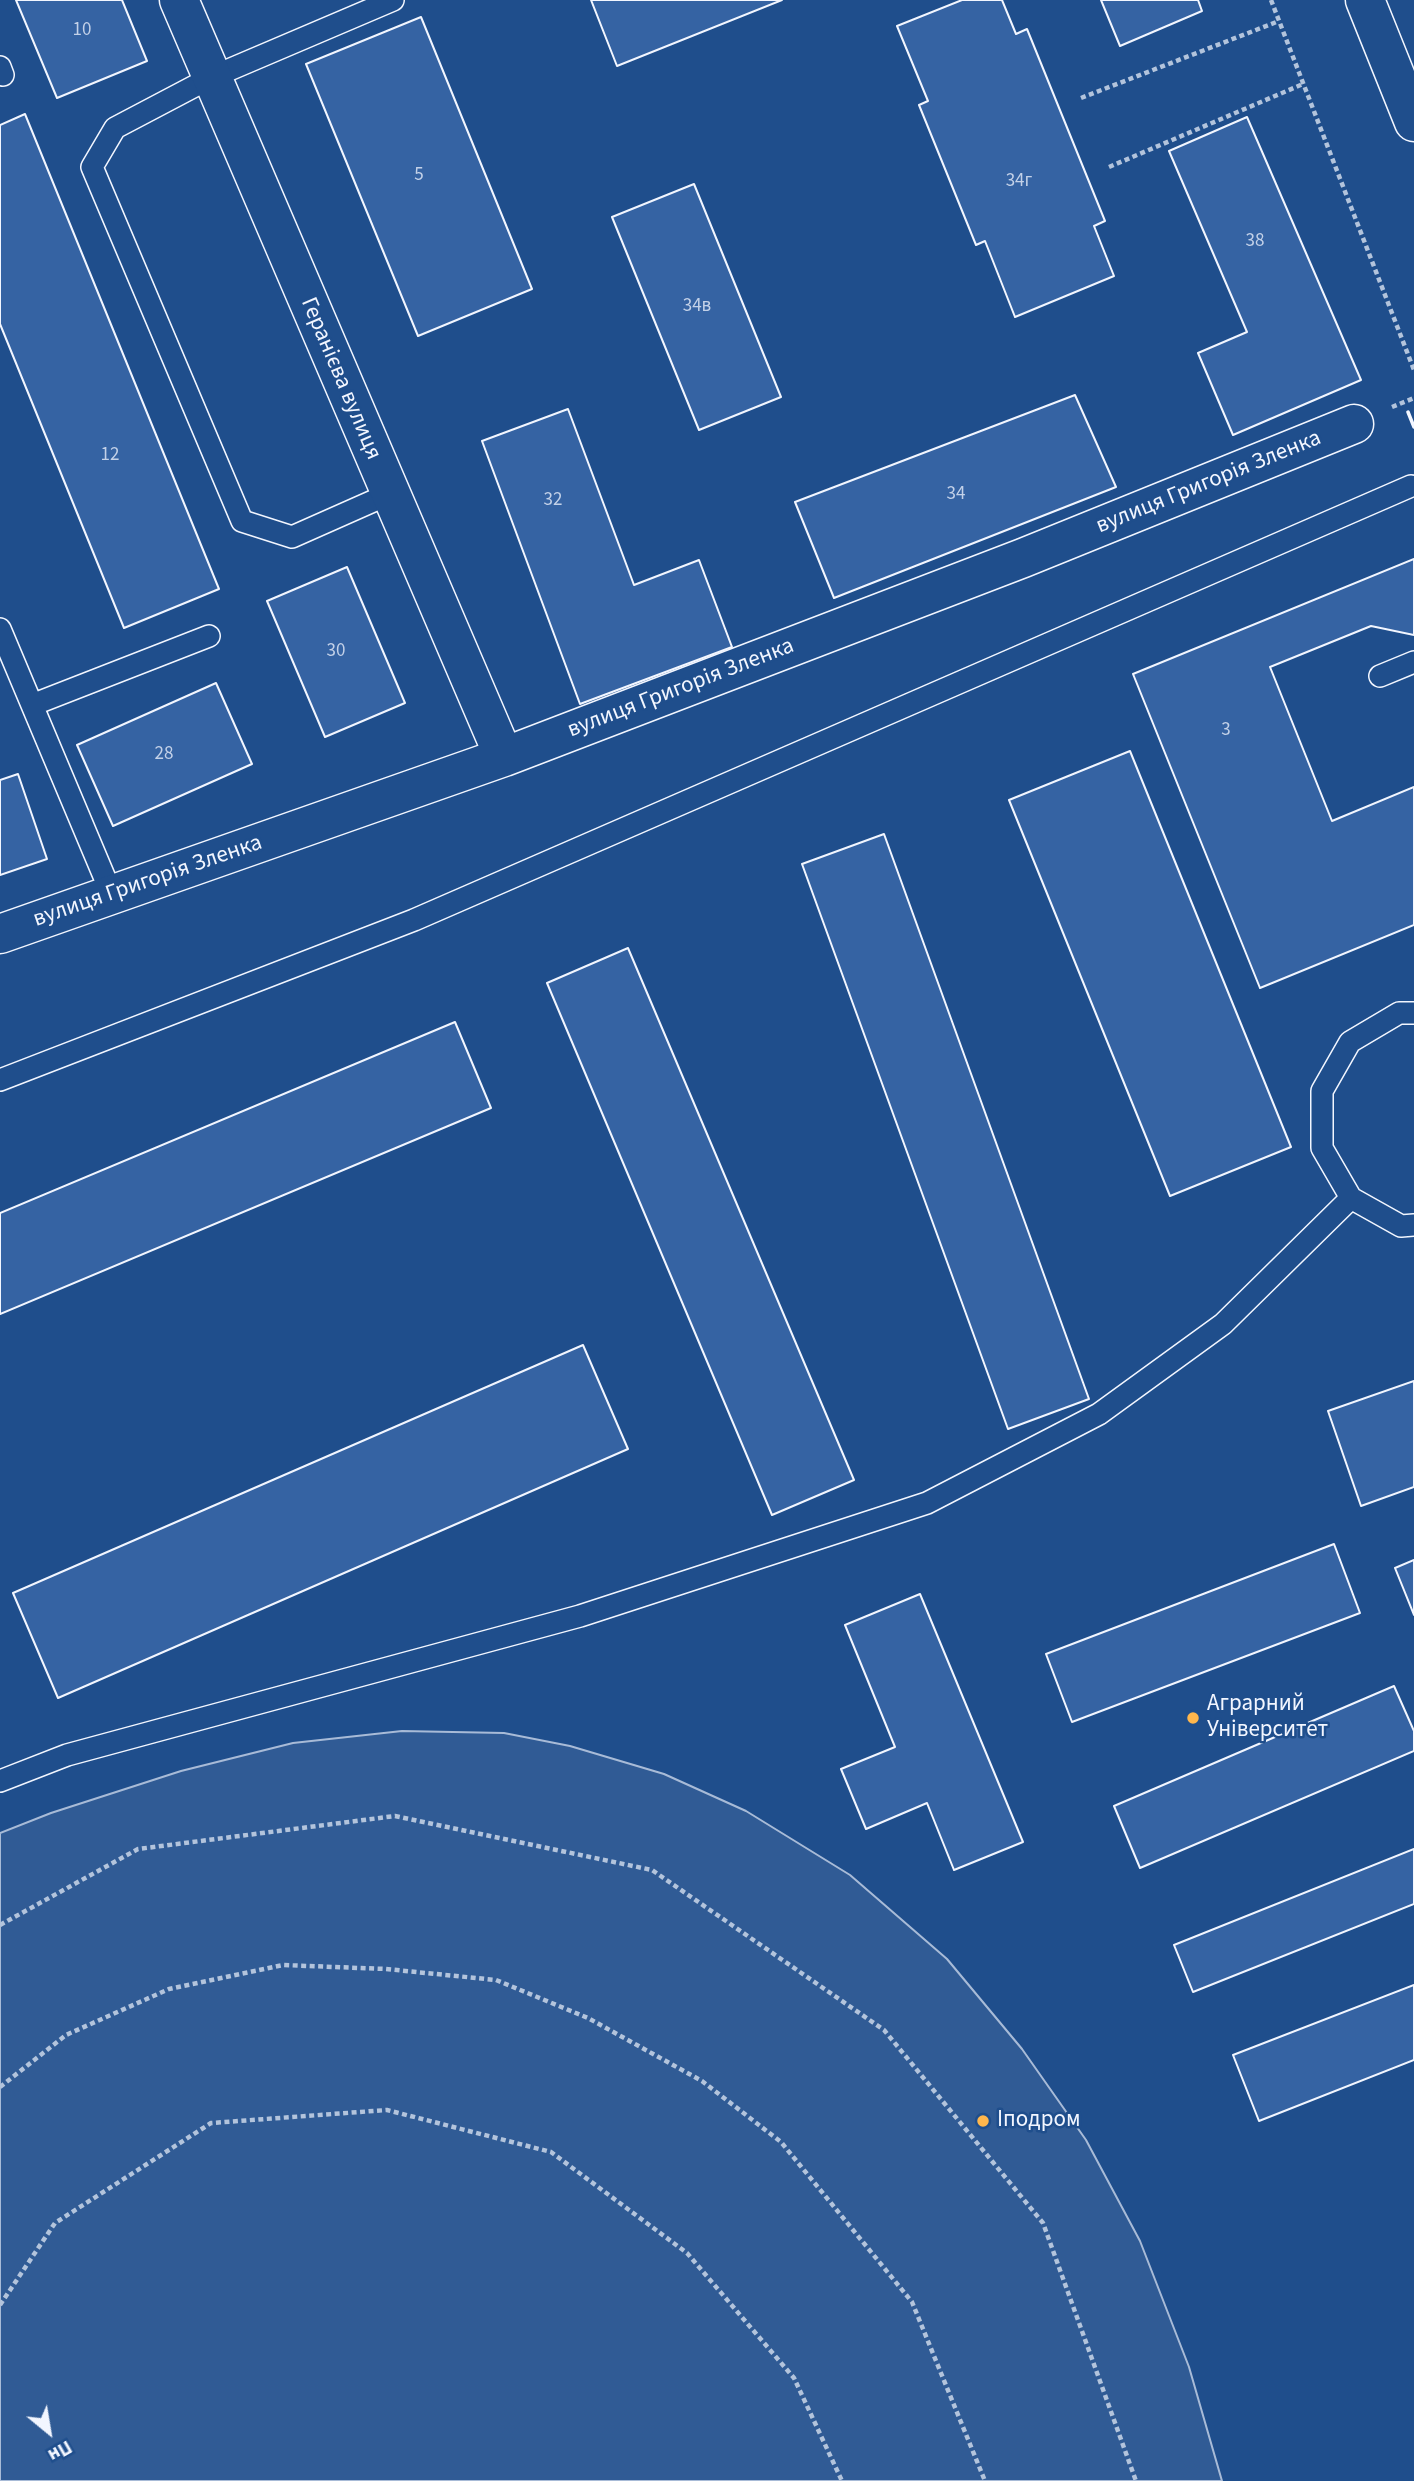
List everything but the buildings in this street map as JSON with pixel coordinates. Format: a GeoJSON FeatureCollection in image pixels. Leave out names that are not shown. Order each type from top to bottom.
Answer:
{"type":"FeatureCollection","features":[{"type":"Feature","properties":{"kind":"street","name":"Геранієва вулиця"},"geometry":{"type":"LineString","coordinates":[[179,0],[210,78],[504,757]]}},
{"type":"Feature","properties":{"kind":"street"},"geometry":{"type":"LineString","coordinates":[[1365,0],[1414,122]]}},
{"type":"Feature","properties":{"kind":"street","name":"вулиця Григорія Зленка"},"geometry":{"type":"LineString","coordinates":[[0,934],[504,757],[1023,558],[1354,424]]}},
{"type":"Feature","properties":{"kind":"lane"},"geometry":{"type":"LineString","coordinates":[[390,494],[292,537],[242,521],[92,167],[115,128],[210,78],[393,0]]}},
{"type":"Feature","properties":{"kind":"lane"},"geometry":{"type":"LineString","coordinates":[[0,1080],[414,920],[1412,486]]}},
{"type":"Feature","properties":{"kind":"lane"},"geometry":{"type":"LineString","coordinates":[[0,629],[112,895]]}},
{"type":"Feature","properties":{"kind":"lane"},"geometry":{"type":"LineString","coordinates":[[32,705],[209,636]]}},
{"type":"Feature","properties":{"kind":"lane"},"geometry":{"type":"LineString","coordinates":[[1380,676],[1414,662]]}},
{"type":"Feature","properties":{"kind":"lane"},"geometry":{"type":"LineString","coordinates":[[1414,1013],[1399,1013],[1350,1042],[1322,1091],[1322,1148],[1351,1198],[1401,1226],[1414,1225]]}},
{"type":"Feature","properties":{"kind":"lane"},"geometry":{"type":"LineString","coordinates":[[0,1781],[67,1755],[580,1616],[927,1503],[1099,1414],[1223,1324],[1351,1198]]}},
{"type":"Feature","properties":{"kind":"path"},"geometry":{"type":"LineString","coordinates":[[1271,0],[1414,370]]}},
{"type":"Feature","properties":{"kind":"path"},"geometry":{"type":"LineString","coordinates":[[1081,98],[1279,21]]}},
{"type":"Feature","properties":{"kind":"path"},"geometry":{"type":"LineString","coordinates":[[1109,167],[1303,84]]}},
{"type":"Feature","properties":{"kind":"path"},"geometry":{"type":"LineString","coordinates":[[0,1925],[138,1849],[395,1816],[652,1870],[884,2030],[1043,2223],[1136,2481]]}},
{"type":"Feature","properties":{"kind":"path"},"geometry":{"type":"LineString","coordinates":[[0,2087],[66,2035],[169,1989],[270,1967],[283,1965],[386,1969],[496,1980],[588,2018],[702,2081],[781,2142],[912,2302],[985,2481]]}},
{"type":"Feature","properties":{"kind":"path"},"geometry":{"type":"LineString","coordinates":[[0,2305],[55,2223],[211,2123],[387,2110],[551,2152],[687,2253],[794,2378],[842,2481]]}},
{"type":"Feature","properties":{"kind":"shaded area"},"geometry":{"type":"Polygon","coordinates":[[[402,1731],[504,1733],[570,1746],[664,1774],[746,1811],[850,1875],[947,1959],[1022,2049],[1086,2140],[1140,2241],[1189,2367],[1222,2481],[0,2481],[0,1833],[51,1813],[181,1771],[293,1743],[402,1731]]]}},
{"type":"Feature","properties":{"kind":"wall"},"geometry":{"type":"LineString","coordinates":[[1408,412],[1414,427]]}},
{"type":"Feature","properties":{"kind":"place","name":"Аграрний Університет"},"geometry":{"type":"Point","coordinates":[1193,1718]}},
{"type":"Feature","properties":{"kind":"place","name":"Іподром"},"geometry":{"type":"Point","coordinates":[983,2121]}}]}
